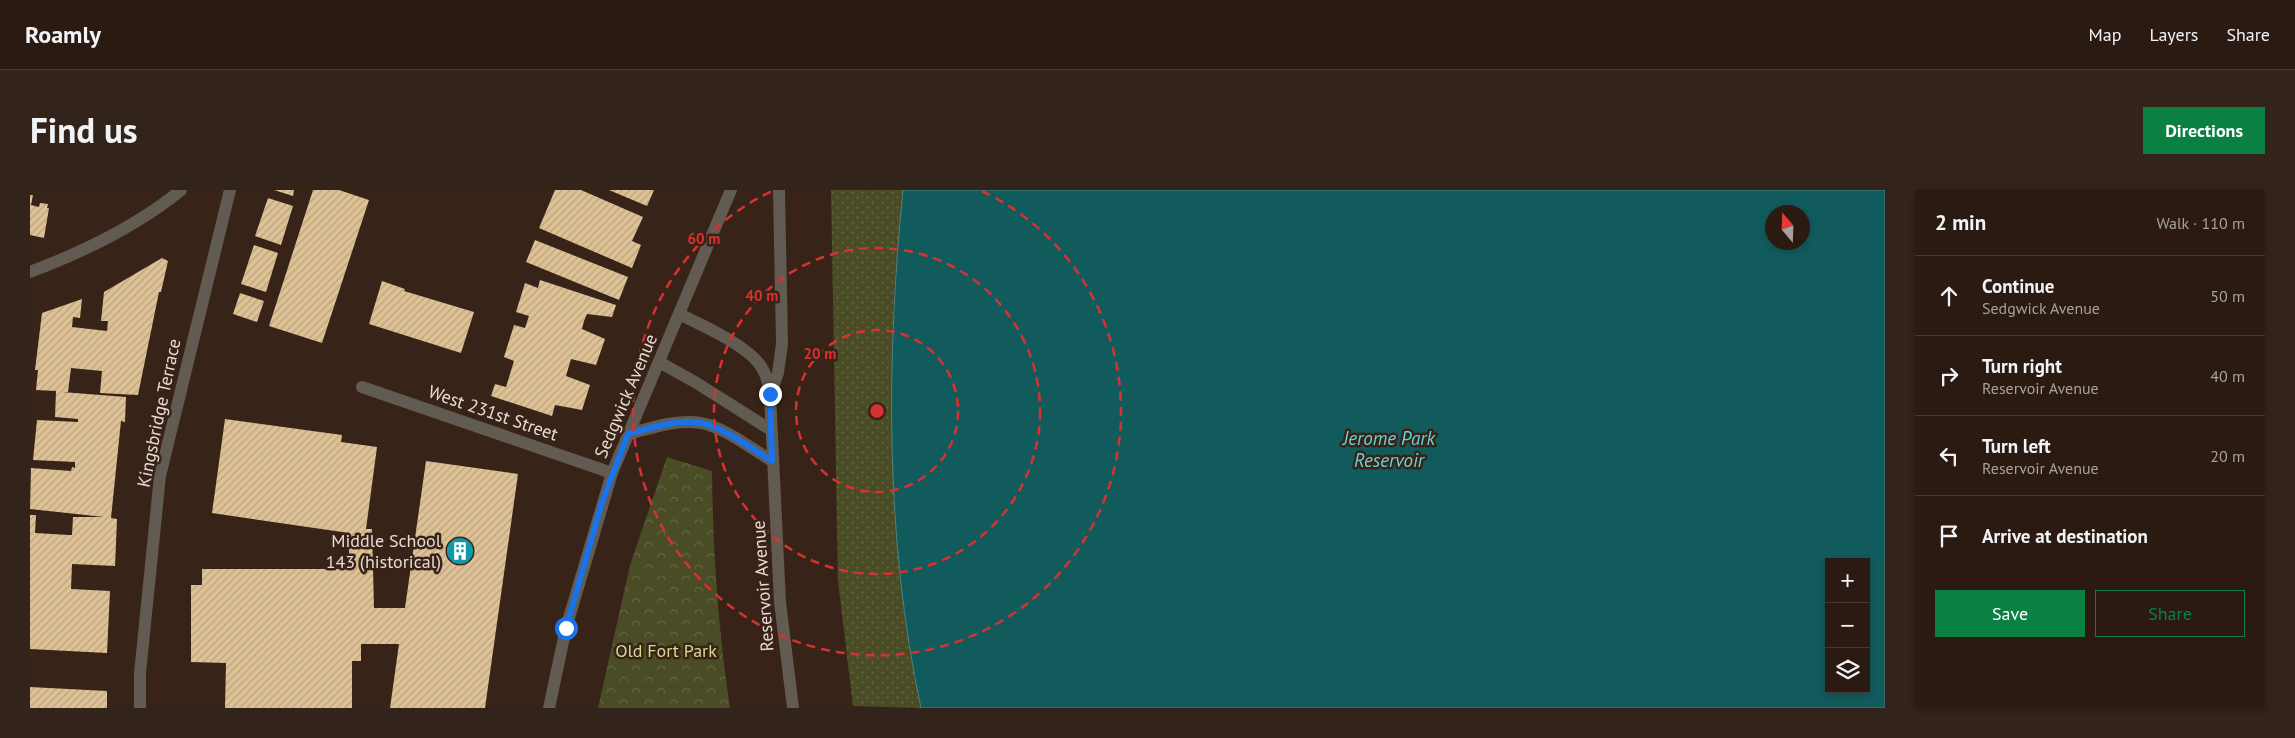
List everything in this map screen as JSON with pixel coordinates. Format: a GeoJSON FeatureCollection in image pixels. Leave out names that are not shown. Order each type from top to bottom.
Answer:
{"type":"FeatureCollection","features":[{"type":"Feature","properties":{"kind":"street"},"geometry":{"type":"LineString","coordinates":[[30,272],[73,256],[160,208],[181,190]]}},
{"type":"Feature","properties":{"kind":"street","name":"Kingsbridge Terrace"},"geometry":{"type":"LineString","coordinates":[[140,708],[140,673],[160,476],[230,190]]}},
{"type":"Feature","properties":{"kind":"street","name":"Sedgwick Avenue"},"geometry":{"type":"LineString","coordinates":[[549,708],[566,628],[612,473],[731,190]]}},
{"type":"Feature","properties":{"kind":"street","name":"Reservoir Avenue"},"geometry":{"type":"LineString","coordinates":[[770,394],[778,373],[782,344],[779,190]]}},
{"type":"Feature","properties":{"kind":"street","name":"Reservoir Avenue"},"geometry":{"type":"LineString","coordinates":[[679,314],[716,332],[754,358],[764,371],[770,394],[780,602],[792,708]]}},
{"type":"Feature","properties":{"kind":"street"},"geometry":{"type":"LineString","coordinates":[[659,362],[695,382],[771,430]]}},
{"type":"Feature","properties":{"kind":"street","name":"West 231st Street"},"geometry":{"type":"LineString","coordinates":[[362,387],[612,473]]}},
{"type":"Feature","properties":{"kind":"street"},"geometry":{"type":"LineString","coordinates":[[628,434],[679,422],[702,423],[715,427],[772,461]]}},
{"type":"Feature","properties":{"kind":"green space"},"geometry":{"type":"Polygon","coordinates":[[[831,190],[903,190],[894,306],[892,371],[893,468],[899,565],[912,661],[921,708],[853,706],[838,581],[831,190]]]}},
{"type":"Feature","properties":{"kind":"green space","name":"Old Fort Park"},"geometry":{"type":"Polygon","coordinates":[[[667,457],[712,471],[717,590],[730,708],[598,708],[630,565],[667,457]]]}},
{"type":"Feature","properties":{"kind":"water","name":"Jerome Park Reservoir"},"geometry":{"type":"Polygon","coordinates":[[[903,190],[1885,190],[1885,708],[921,708],[909,644],[895,515],[892,450],[892,384],[897,254],[903,190]]]}},
{"type":"Feature","properties":{"kind":"building"},"geometry":{"type":"Polygon","coordinates":[[[274,190],[294,190],[293,196],[274,190]]]}},
{"type":"Feature","properties":{"kind":"building"},"geometry":{"type":"Polygon","coordinates":[[[313,190],[339,190],[369,200],[322,343],[269,326],[313,190]]]}},
{"type":"Feature","properties":{"kind":"building"},"geometry":{"type":"Polygon","coordinates":[[[555,190],[581,190],[643,217],[632,241],[641,245],[632,268],[539,228],[555,190]]]}},
{"type":"Feature","properties":{"kind":"building"},"geometry":{"type":"Polygon","coordinates":[[[609,190],[654,190],[647,206],[609,190]]]}},
{"type":"Feature","properties":{"kind":"building"},"geometry":{"type":"Polygon","coordinates":[[[30,195],[33,195],[31,205],[39,207],[40,203],[48,204],[44,238],[30,235],[30,195]]]}},
{"type":"Feature","properties":{"kind":"building"},"geometry":{"type":"Polygon","coordinates":[[[268,198],[293,206],[281,245],[255,236],[268,198]]]}},
{"type":"Feature","properties":{"kind":"building"},"geometry":{"type":"Polygon","coordinates":[[[535,240],[628,277],[619,300],[526,262],[535,240]]]}},
{"type":"Feature","properties":{"kind":"building"},"geometry":{"type":"Polygon","coordinates":[[[254,245],[278,253],[266,292],[241,284],[254,245]]]}},
{"type":"Feature","properties":{"kind":"building"},"geometry":{"type":"Polygon","coordinates":[[[162,258],[168,261],[161,292],[159,292],[138,395],[100,393],[102,371],[71,368],[68,392],[62,392],[126,397],[125,422],[121,421],[111,518],[117,519],[115,566],[72,564],[71,589],[110,591],[107,653],[30,649],[30,515],[36,515],[35,533],[69,535],[72,535],[73,517],[104,517],[30,509],[31,468],[71,471],[72,467],[75,468],[75,462],[33,460],[37,420],[78,422],[78,419],[55,417],[56,391],[36,390],[38,370],[35,370],[42,313],[82,299],[80,318],[73,317],[72,327],[107,331],[108,321],[101,321],[104,292],[162,258]]]}},
{"type":"Feature","properties":{"kind":"building"},"geometry":{"type":"Polygon","coordinates":[[[540,280],[616,305],[612,317],[587,314],[584,321],[582,329],[605,339],[596,365],[571,359],[566,376],[590,385],[582,410],[555,405],[552,416],[491,396],[495,384],[506,387],[514,361],[504,357],[514,325],[525,328],[529,316],[516,312],[525,283],[538,288],[540,280]]]}},
{"type":"Feature","properties":{"kind":"building"},"geometry":{"type":"Polygon","coordinates":[[[382,281],[405,289],[404,291],[474,312],[461,353],[369,324],[382,281]]]}},
{"type":"Feature","properties":{"kind":"building"},"geometry":{"type":"Polygon","coordinates":[[[240,293],[264,301],[257,322],[233,314],[240,293]]]}},
{"type":"Feature","properties":{"kind":"building","name":"Middle School 143 (historical)"},"geometry":{"type":"Polygon","coordinates":[[[225,419],[342,435],[341,442],[377,447],[366,529],[372,529],[374,608],[405,608],[426,461],[518,474],[485,708],[390,708],[399,644],[361,644],[361,661],[352,661],[352,708],[225,708],[226,663],[191,662],[191,585],[202,585],[202,569],[349,569],[349,533],[212,513],[225,419]]]}},
{"type":"Feature","properties":{"kind":"building"},"geometry":{"type":"Polygon","coordinates":[[[30,687],[107,691],[107,708],[30,708],[30,687]]]}},
{"type":"Feature","properties":{"kind":"place","name":"Middle School 143 (historical)"},"geometry":{"type":"Point","coordinates":[460,551]}},
{"type":"Feature","properties":{"kind":"route"},"geometry":{"type":"LineString","coordinates":[[566,628],[602,502],[628,434],[664,424],[679,422],[702,423],[715,427],[772,461],[770,394]]}}]}
